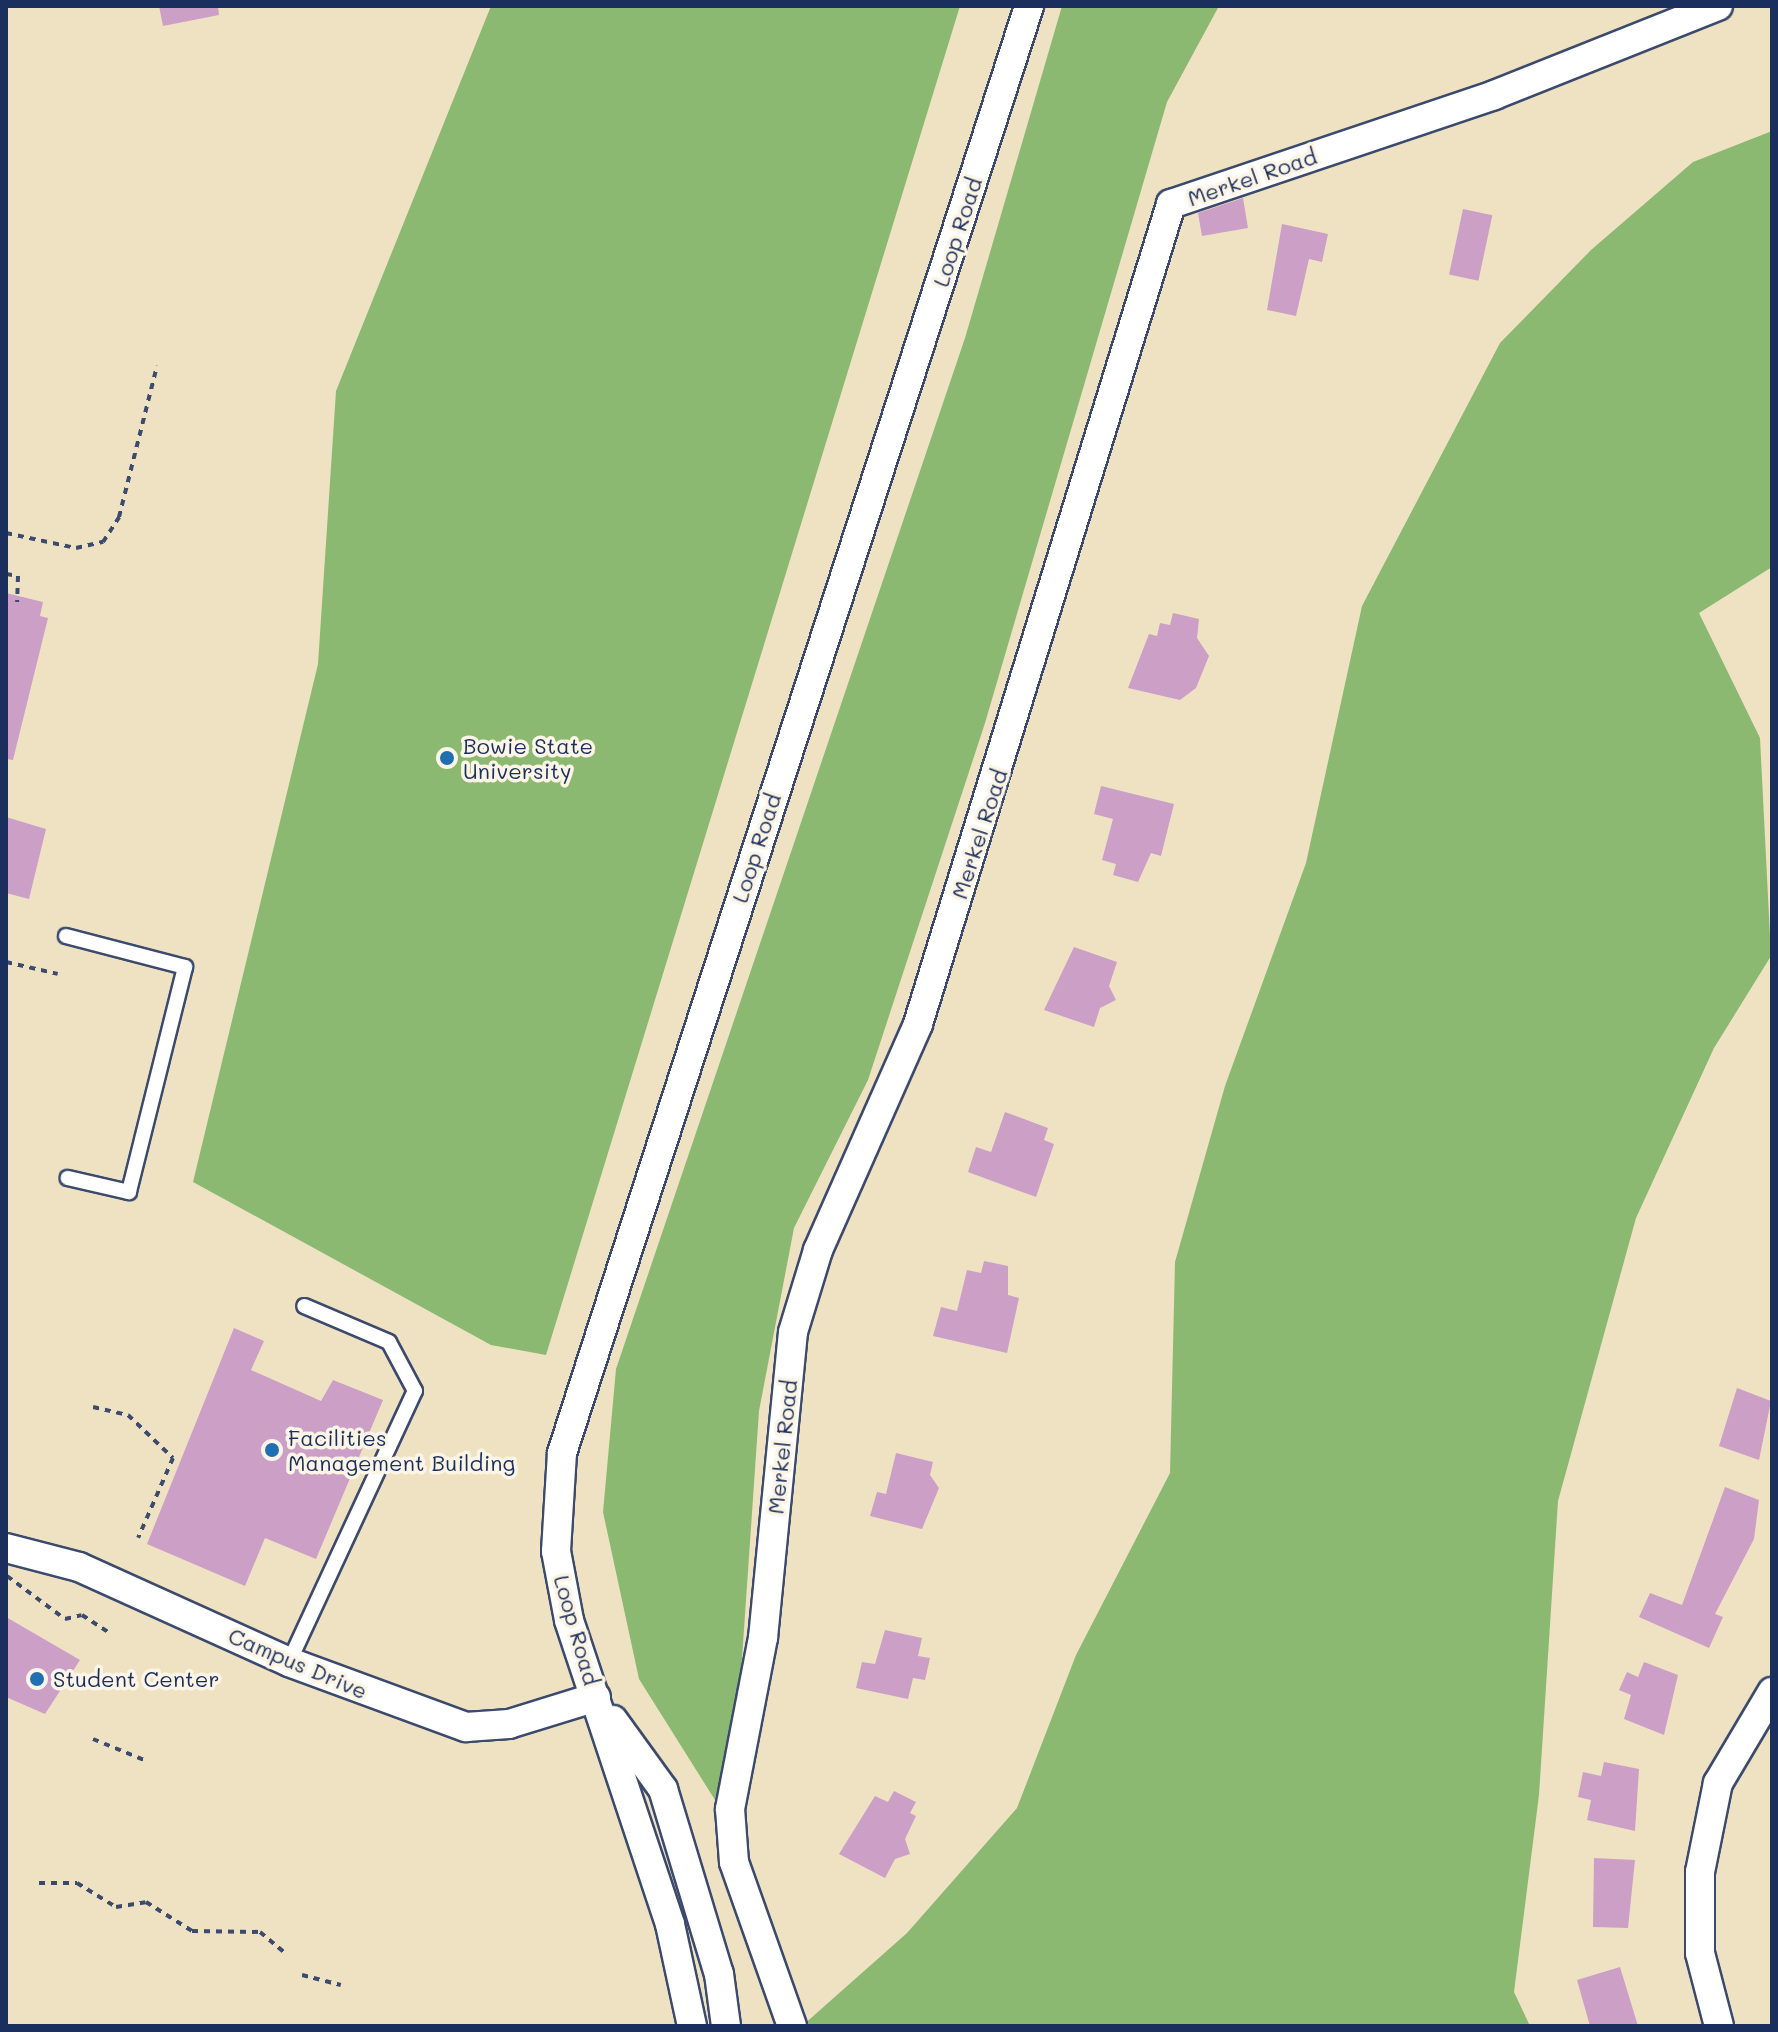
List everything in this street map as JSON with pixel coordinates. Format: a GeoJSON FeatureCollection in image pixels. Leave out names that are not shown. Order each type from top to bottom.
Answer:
{"type":"FeatureCollection","features":[{"type":"Feature","properties":{"kind":"street","name":"Loop Road"},"geometry":{"type":"LineString","coordinates":[[692,2026],[670,1924],[596,1697],[556,1551],[562,1453],[1029,6]]}},
{"type":"Feature","properties":{"kind":"street","name":"Merkel Road"},"geometry":{"type":"LineString","coordinates":[[792,2026],[734,1862],[730,1809],[763,1638],[793,1332],[818,1250],[918,1024],[1171,204],[1494,95],[1718,6]]}},
{"type":"Feature","properties":{"kind":"street","name":"Campus Drive"},"geometry":{"type":"LineString","coordinates":[[6,1548],[79,1567],[289,1662],[466,1727],[509,1724],[596,1697]]}},
{"type":"Feature","properties":{"kind":"street"},"geometry":{"type":"LineString","coordinates":[[1719,2026],[1700,1953],[1700,1872],[1718,1783],[1772,1692]]}},
{"type":"Feature","properties":{"kind":"street","name":"Loop Road"},"geometry":{"type":"LineString","coordinates":[[596,1697],[663,1789],[719,1974],[726,2026]]}},
{"type":"Feature","properties":{"kind":"lane"},"geometry":{"type":"LineString","coordinates":[[66,936],[185,967],[129,1192],[68,1178]]}},
{"type":"Feature","properties":{"kind":"lane"},"geometry":{"type":"LineString","coordinates":[[289,1662],[415,1391],[389,1342],[304,1306]]}},
{"type":"Feature","properties":{"kind":"path"},"geometry":{"type":"LineString","coordinates":[[6,533],[76,548],[103,542],[119,517],[157,366]]}},
{"type":"Feature","properties":{"kind":"path"},"geometry":{"type":"LineString","coordinates":[[6,574],[18,576],[17,602]]}},
{"type":"Feature","properties":{"kind":"path"},"geometry":{"type":"LineString","coordinates":[[6,962],[58,974]]}},
{"type":"Feature","properties":{"kind":"path"},"geometry":{"type":"LineString","coordinates":[[93,1407],[128,1415],[173,1458],[138,1538]]}},
{"type":"Feature","properties":{"kind":"path"},"geometry":{"type":"LineString","coordinates":[[6,1576],[65,1619],[82,1615],[111,1634]]}},
{"type":"Feature","properties":{"kind":"path"},"geometry":{"type":"LineString","coordinates":[[93,1739],[144,1760]]}},
{"type":"Feature","properties":{"kind":"path"},"geometry":{"type":"LineString","coordinates":[[39,1883],[77,1883],[116,1907],[146,1902],[192,1931],[260,1932],[286,1954]]}},
{"type":"Feature","properties":{"kind":"path"},"geometry":{"type":"LineString","coordinates":[[302,1975],[341,1985]]}},
{"type":"Feature","properties":{"kind":"green space"},"geometry":{"type":"Polygon","coordinates":[[[491,6],[960,6],[546,1355],[491,1345],[193,1182],[318,664],[336,391],[491,6]]]}},
{"type":"Feature","properties":{"kind":"green space"},"geometry":{"type":"Polygon","coordinates":[[[1062,6],[1219,6],[1167,102],[985,723],[868,1080],[794,1228],[759,1411],[739,1702],[715,1800],[639,1679],[603,1512],[616,1369],[965,338],[1062,6]]]}},
{"type":"Feature","properties":{"kind":"green space"},"geometry":{"type":"Polygon","coordinates":[[[1772,131],[1772,567],[1699,613],[1760,738],[1771,956],[1714,1048],[1636,1218],[1558,1501],[1539,1795],[1514,1992],[1530,2026],[802,2026],[907,1933],[1017,1808],[1076,1655],[1170,1473],[1175,1262],[1225,1086],[1306,863],[1362,606],[1500,343],[1591,250],[1693,162],[1772,131]]]}},
{"type":"Feature","properties":{"kind":"building"},"geometry":{"type":"Polygon","coordinates":[[[159,6],[218,6],[219,15],[163,26],[159,6]]]}},
{"type":"Feature","properties":{"kind":"building"},"geometry":{"type":"Polygon","coordinates":[[[1243,198],[1248,228],[1202,236],[1198,213],[1243,198]]]}},
{"type":"Feature","properties":{"kind":"building"},"geometry":{"type":"Polygon","coordinates":[[[1463,209],[1492,215],[1478,281],[1449,275],[1463,209]]]}},
{"type":"Feature","properties":{"kind":"building"},"geometry":{"type":"Polygon","coordinates":[[[1282,224],[1328,234],[1322,262],[1309,259],[1296,316],[1267,310],[1282,224]]]}},
{"type":"Feature","properties":{"kind":"building"},"geometry":{"type":"Polygon","coordinates":[[[6,593],[43,602],[40,616],[48,618],[13,760],[6,759],[6,593]]]}},
{"type":"Feature","properties":{"kind":"building"},"geometry":{"type":"Polygon","coordinates":[[[1173,613],[1199,619],[1197,638],[1209,656],[1196,688],[1180,700],[1128,688],[1149,634],[1157,636],[1160,623],[1170,625],[1173,613]]]}},
{"type":"Feature","properties":{"kind":"building"},"geometry":{"type":"Polygon","coordinates":[[[1101,786],[1174,804],[1161,856],[1151,853],[1138,882],[1113,875],[1116,864],[1102,860],[1113,819],[1094,814],[1101,786]]]}},
{"type":"Feature","properties":{"kind":"building"},"geometry":{"type":"Polygon","coordinates":[[[6,817],[46,829],[29,899],[6,893],[6,817]]]}},
{"type":"Feature","properties":{"kind":"building"},"geometry":{"type":"Polygon","coordinates":[[[1074,947],[1117,962],[1109,986],[1116,1000],[1100,1008],[1094,1027],[1044,1010],[1074,947]]]}},
{"type":"Feature","properties":{"kind":"building"},"geometry":{"type":"Polygon","coordinates":[[[1005,1112],[1048,1128],[1044,1140],[1054,1144],[1036,1197],[968,1172],[976,1147],[991,1152],[1005,1112]]]}},
{"type":"Feature","properties":{"kind":"building"},"geometry":{"type":"Polygon","coordinates":[[[984,1261],[1008,1266],[1008,1295],[1019,1298],[1007,1353],[933,1336],[941,1307],[957,1311],[967,1270],[981,1273],[984,1261]]]}},
{"type":"Feature","properties":{"kind":"building","name":"Facilities Management Building"},"geometry":{"type":"Polygon","coordinates":[[[234,1328],[264,1341],[251,1370],[321,1401],[333,1380],[383,1400],[316,1559],[265,1538],[245,1586],[147,1544],[234,1328]]]}},
{"type":"Feature","properties":{"kind":"building"},"geometry":{"type":"Polygon","coordinates":[[[1737,1388],[1771,1401],[1759,1460],[1719,1446],[1737,1388]]]}},
{"type":"Feature","properties":{"kind":"building"},"geometry":{"type":"Polygon","coordinates":[[[896,1453],[933,1462],[930,1475],[939,1488],[922,1529],[870,1516],[877,1492],[886,1494],[896,1453]]]}},
{"type":"Feature","properties":{"kind":"building"},"geometry":{"type":"Polygon","coordinates":[[[1725,1487],[1759,1500],[1754,1539],[1715,1614],[1723,1617],[1709,1648],[1639,1617],[1650,1593],[1682,1605],[1725,1487]]]}},
{"type":"Feature","properties":{"kind":"building","name":"Student Center"},"geometry":{"type":"Polygon","coordinates":[[[6,1617],[80,1660],[45,1714],[6,1697],[6,1617]]]}},
{"type":"Feature","properties":{"kind":"building"},"geometry":{"type":"Polygon","coordinates":[[[885,1630],[922,1638],[918,1656],[930,1658],[925,1680],[913,1678],[908,1699],[856,1688],[862,1662],[875,1664],[885,1630]]]}},
{"type":"Feature","properties":{"kind":"building"},"geometry":{"type":"Polygon","coordinates":[[[1644,1662],[1678,1675],[1664,1735],[1624,1719],[1631,1695],[1619,1690],[1627,1672],[1638,1677],[1644,1662]]]}},
{"type":"Feature","properties":{"kind":"building"},"geometry":{"type":"Polygon","coordinates":[[[1604,1762],[1639,1769],[1635,1831],[1587,1820],[1591,1800],[1578,1797],[1583,1772],[1601,1776],[1604,1762]]]}},
{"type":"Feature","properties":{"kind":"building"},"geometry":{"type":"Polygon","coordinates":[[[894,1791],[916,1802],[910,1813],[916,1816],[905,1839],[910,1854],[895,1859],[885,1878],[839,1854],[875,1796],[888,1802],[894,1791]]]}},
{"type":"Feature","properties":{"kind":"building"},"geometry":{"type":"Polygon","coordinates":[[[1594,1858],[1635,1860],[1628,1928],[1593,1927],[1594,1858]]]}},
{"type":"Feature","properties":{"kind":"building"},"geometry":{"type":"Polygon","coordinates":[[[1620,1967],[1638,2026],[1590,2026],[1577,1980],[1620,1967]]]}},
{"type":"Feature","properties":{"kind":"place","name":"Bowie State University"},"geometry":{"type":"Point","coordinates":[447,758]}},
{"type":"Feature","properties":{"kind":"place","name":"Facilities Management Building"},"geometry":{"type":"Point","coordinates":[272,1450]}},
{"type":"Feature","properties":{"kind":"place","name":"Student Center"},"geometry":{"type":"Point","coordinates":[37,1679]}}]}
